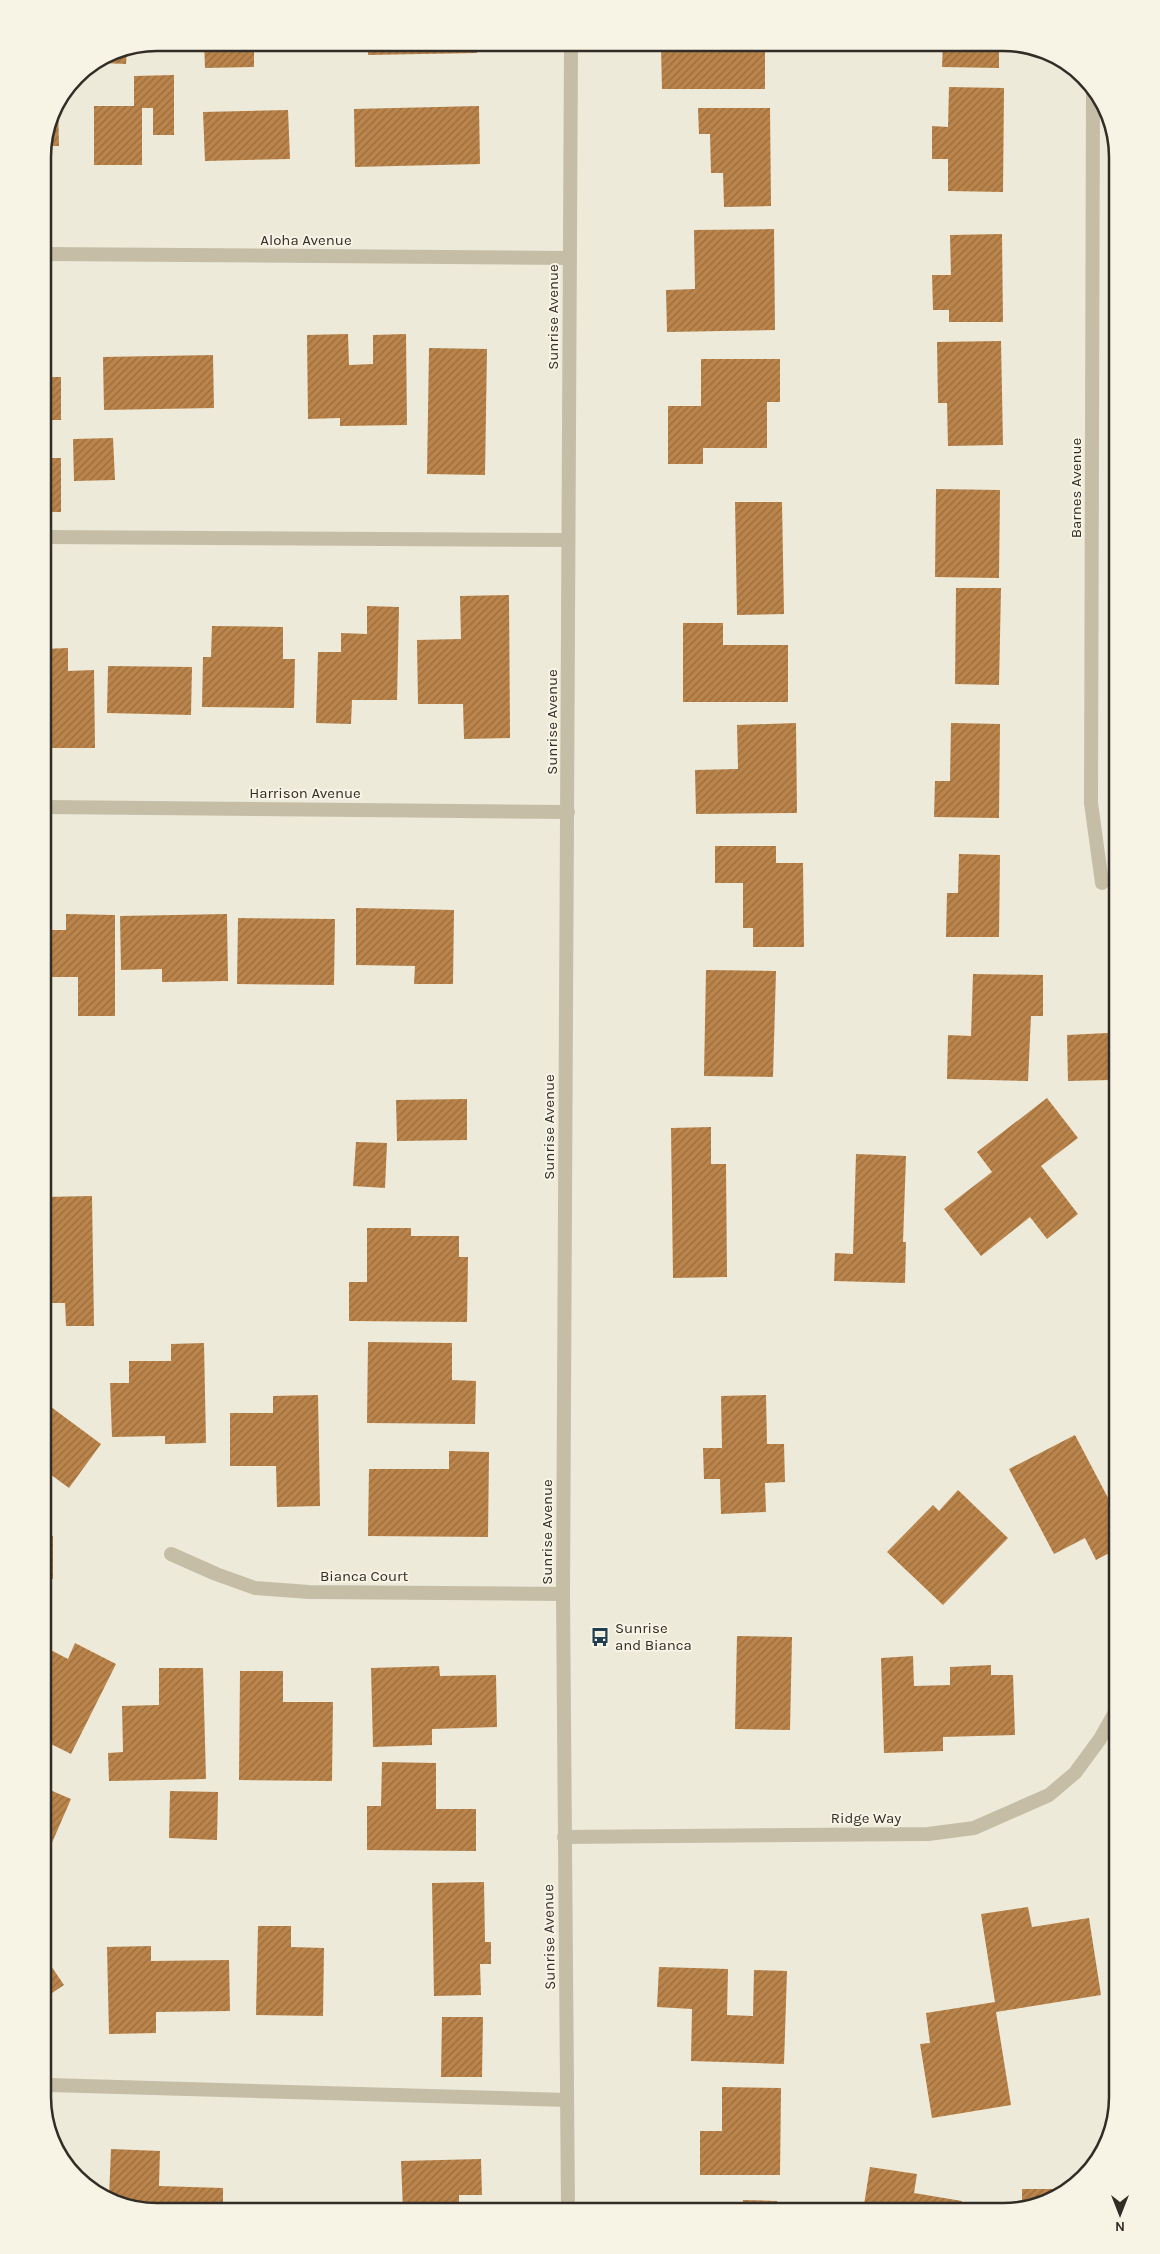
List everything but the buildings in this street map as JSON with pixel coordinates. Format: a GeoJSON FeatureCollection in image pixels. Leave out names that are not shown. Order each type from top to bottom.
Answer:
{"type":"FeatureCollection","features":[{"type":"Feature","properties":{"kind":"street","name":"Sunrise Avenue"},"geometry":{"type":"LineString","coordinates":[[568,2203],[563,1594],[571,51]]}},
{"type":"Feature","properties":{"kind":"street","name":"Barnes Avenue"},"geometry":{"type":"LineString","coordinates":[[1093,101],[1091,804],[1102,883]]}},
{"type":"Feature","properties":{"kind":"street","name":"Aloha Avenue"},"geometry":{"type":"LineString","coordinates":[[51,254],[569,258]]}},
{"type":"Feature","properties":{"kind":"street"},"geometry":{"type":"LineString","coordinates":[[51,537],[568,540]]}},
{"type":"Feature","properties":{"kind":"street","name":"Harrison Avenue"},"geometry":{"type":"LineString","coordinates":[[51,807],[568,812]]}},
{"type":"Feature","properties":{"kind":"street","name":"Bianca Court"},"geometry":{"type":"LineString","coordinates":[[171,1554],[216,1574],[255,1588],[308,1592],[563,1594]]}},
{"type":"Feature","properties":{"kind":"street","name":"Ridge Way"},"geometry":{"type":"LineString","coordinates":[[564,1837],[928,1834],[974,1828],[1049,1795],[1075,1773],[1100,1740],[1109,1724]]}},
{"type":"Feature","properties":{"kind":"street"},"geometry":{"type":"LineString","coordinates":[[51,2085],[567,2100]]}},
{"type":"Feature","properties":{"kind":"place","name":"Sunrise and Bianca"},"geometry":{"type":"Point","coordinates":[600,1637]}}]}
